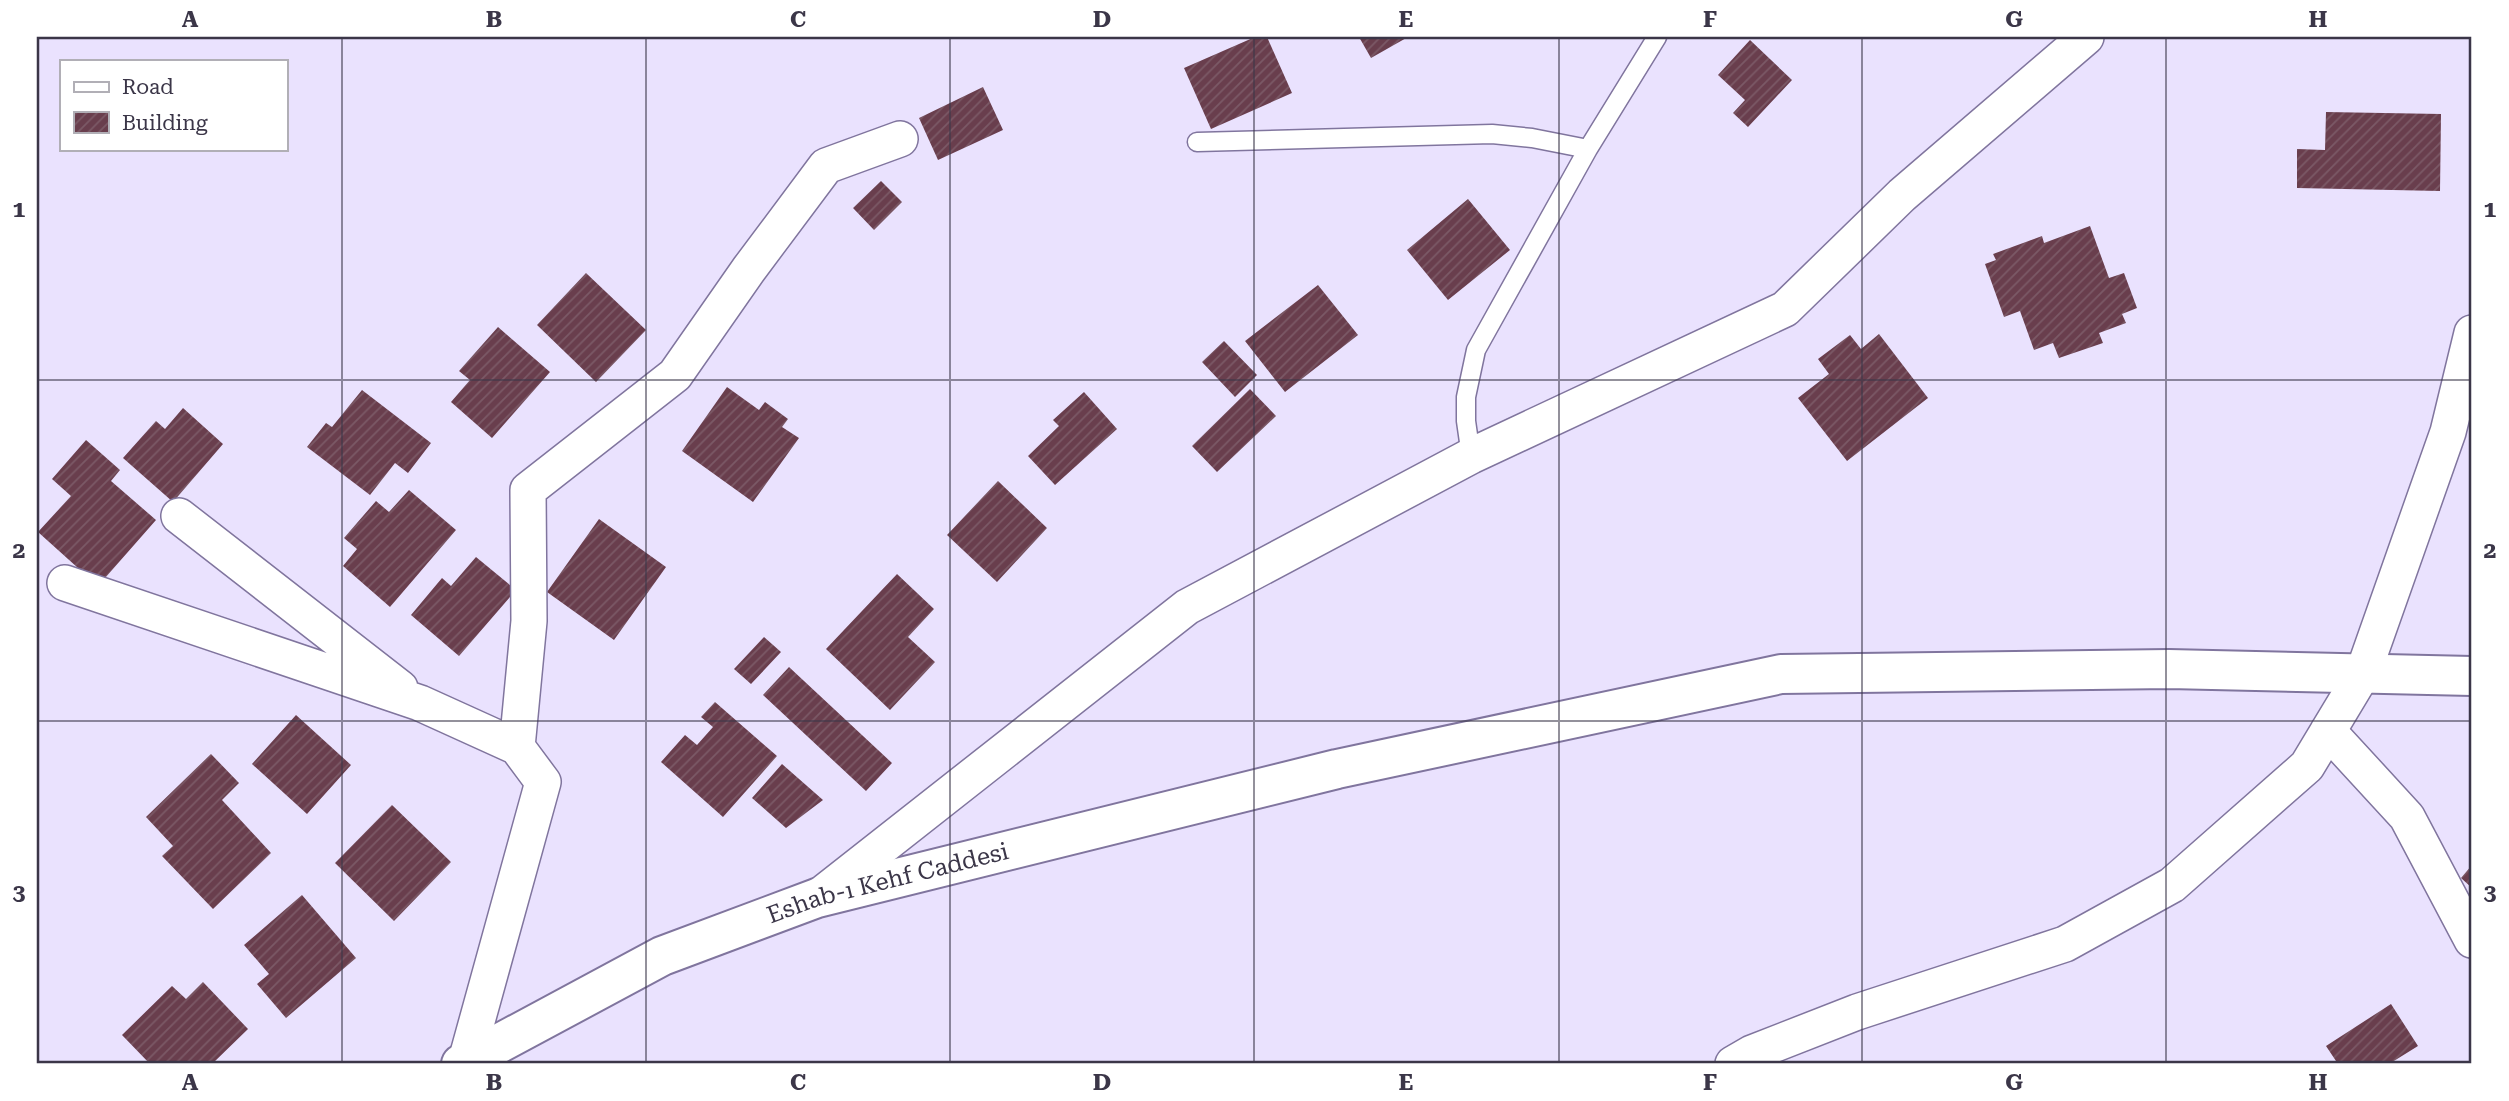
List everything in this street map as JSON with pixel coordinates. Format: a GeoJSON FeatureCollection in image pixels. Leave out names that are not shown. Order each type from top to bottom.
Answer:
{"type":"FeatureCollection","features":[{"type":"Feature","properties":{"kind":"street"},"geometry":{"type":"LineString","coordinates":[[817,898],[1187,607],[1471,456],[1785,309],[1902,195],[2086,37]]}},
{"type":"Feature","properties":{"kind":"street"},"geometry":{"type":"LineString","coordinates":[[517,747],[529,621],[528,490],[675,375],[826,166],[900,139]]}},
{"type":"Feature","properties":{"kind":"street"},"geometry":{"type":"LineString","coordinates":[[1732,1064],[1752,1053],[1857,1012],[2064,944],[2172,885],[2306,766],[2363,673],[2448,432],[2472,333]]}},
{"type":"Feature","properties":{"kind":"street"},"geometry":{"type":"LineString","coordinates":[[179,516],[420,703]]}},
{"type":"Feature","properties":{"kind":"street"},"geometry":{"type":"LineString","coordinates":[[65,583],[420,703],[517,747],[543,782],[463,1063]]}},
{"type":"Feature","properties":{"kind":"street","name":"Eshab-ı Kehf Caddesi"},"geometry":{"type":"LineString","coordinates":[[463,1063],[662,956],[817,898],[1337,769],[1782,674],[2169,668],[2472,676]]}},
{"type":"Feature","properties":{"kind":"street"},"geometry":{"type":"LineString","coordinates":[[2328,731],[2407,817],[2472,940]]}},
{"type":"Feature","properties":{"kind":"lane"},"geometry":{"type":"LineString","coordinates":[[1471,456],[1466,397],[1476,350],[1588,149],[1657,37]]}},
{"type":"Feature","properties":{"kind":"lane"},"geometry":{"type":"LineString","coordinates":[[1197,142],[1492,134],[1532,138],[1588,149]]}},
{"type":"Feature","properties":{"kind":"building"},"geometry":{"type":"Polygon","coordinates":[[[1255,37],[1267,37],[1292,93],[1211,129],[1184,68],[1255,37]]]}},
{"type":"Feature","properties":{"kind":"building"},"geometry":{"type":"Polygon","coordinates":[[[1359,37],[1408,37],[1371,58],[1359,37]]]}},
{"type":"Feature","properties":{"kind":"building"},"geometry":{"type":"Polygon","coordinates":[[[1750,40],[1792,80],[1748,127],[1733,113],[1745,100],[1718,75],[1750,40]]]}},
{"type":"Feature","properties":{"kind":"building"},"geometry":{"type":"Polygon","coordinates":[[[983,87],[1003,130],[938,160],[919,118],[983,87]]]}},
{"type":"Feature","properties":{"kind":"building"},"geometry":{"type":"Polygon","coordinates":[[[2326,112],[2441,114],[2440,191],[2297,188],[2297,149],[2325,150],[2326,112]]]}},
{"type":"Feature","properties":{"kind":"building"},"geometry":{"type":"Polygon","coordinates":[[[881,181],[902,202],[874,230],[853,208],[881,181]]]}},
{"type":"Feature","properties":{"kind":"building"},"geometry":{"type":"Polygon","coordinates":[[[1468,199],[1510,250],[1448,300],[1407,250],[1468,199]]]}},
{"type":"Feature","properties":{"kind":"building"},"geometry":{"type":"Polygon","coordinates":[[[2090,226],[2109,278],[2124,273],[2137,308],[2122,314],[2126,323],[2099,333],[2103,343],[2059,358],[2053,343],[2034,350],[2020,311],[2004,317],[1985,264],[1996,260],[1993,254],[2042,236],[2044,243],[2090,226]]]}},
{"type":"Feature","properties":{"kind":"building"},"geometry":{"type":"Polygon","coordinates":[[[586,273],[646,330],[596,382],[537,325],[586,273]]]}},
{"type":"Feature","properties":{"kind":"building"},"geometry":{"type":"Polygon","coordinates":[[[1318,285],[1358,335],[1285,392],[1245,341],[1318,285]]]}},
{"type":"Feature","properties":{"kind":"building"},"geometry":{"type":"Polygon","coordinates":[[[498,327],[550,372],[492,438],[451,402],[470,380],[459,371],[498,327]]]}},
{"type":"Feature","properties":{"kind":"building"},"geometry":{"type":"Polygon","coordinates":[[[1879,334],[1928,398],[1847,461],[1798,398],[1829,374],[1818,359],[1850,335],[1861,349],[1879,334]]]}},
{"type":"Feature","properties":{"kind":"building"},"geometry":{"type":"Polygon","coordinates":[[[1224,341],[1257,375],[1235,397],[1202,362],[1224,341]]]}},
{"type":"Feature","properties":{"kind":"building"},"geometry":{"type":"Polygon","coordinates":[[[727,387],[759,410],[765,402],[788,419],[782,427],[799,438],[753,502],[682,451],[727,387]]]}},
{"type":"Feature","properties":{"kind":"building"},"geometry":{"type":"Polygon","coordinates":[[[1250,389],[1276,416],[1217,472],[1192,446],[1250,389]]]}},
{"type":"Feature","properties":{"kind":"building"},"geometry":{"type":"Polygon","coordinates":[[[362,390],[431,443],[408,473],[395,463],[370,495],[307,447],[326,423],[332,427],[362,390]]]}},
{"type":"Feature","properties":{"kind":"building"},"geometry":{"type":"Polygon","coordinates":[[[1084,392],[1117,429],[1055,485],[1028,456],[1059,426],[1053,420],[1084,392]]]}},
{"type":"Feature","properties":{"kind":"building"},"geometry":{"type":"Polygon","coordinates":[[[183,408],[223,444],[173,502],[123,458],[156,421],[165,429],[183,408]]]}},
{"type":"Feature","properties":{"kind":"building"},"geometry":{"type":"Polygon","coordinates":[[[86,440],[120,470],[111,481],[156,520],[98,586],[38,532],[71,496],[52,479],[86,440]]]}},
{"type":"Feature","properties":{"kind":"building"},"geometry":{"type":"Polygon","coordinates":[[[998,481],[1047,528],[997,582],[947,535],[998,481]]]}},
{"type":"Feature","properties":{"kind":"building"},"geometry":{"type":"Polygon","coordinates":[[[409,490],[456,530],[390,607],[343,566],[357,549],[344,538],[376,501],[389,512],[409,490]]]}},
{"type":"Feature","properties":{"kind":"building"},"geometry":{"type":"Polygon","coordinates":[[[599,519],[666,567],[614,640],[547,592],[599,519]]]}},
{"type":"Feature","properties":{"kind":"building"},"geometry":{"type":"Polygon","coordinates":[[[476,557],[516,590],[459,656],[411,615],[442,578],[451,586],[476,557]]]}},
{"type":"Feature","properties":{"kind":"building"},"geometry":{"type":"Polygon","coordinates":[[[897,574],[934,609],[908,637],[935,662],[890,710],[826,649],[897,574]]]}},
{"type":"Feature","properties":{"kind":"building"},"geometry":{"type":"Polygon","coordinates":[[[764,637],[781,652],[751,684],[734,669],[764,637]]]}},
{"type":"Feature","properties":{"kind":"building"},"geometry":{"type":"Polygon","coordinates":[[[789,667],[892,763],[866,791],[763,695],[789,667]]]}},
{"type":"Feature","properties":{"kind":"building"},"geometry":{"type":"Polygon","coordinates":[[[715,702],[777,756],[723,817],[661,762],[685,735],[697,745],[713,727],[701,717],[715,702]]]}},
{"type":"Feature","properties":{"kind":"building"},"geometry":{"type":"Polygon","coordinates":[[[296,715],[351,765],[307,814],[252,764],[296,715]]]}},
{"type":"Feature","properties":{"kind":"building"},"geometry":{"type":"Polygon","coordinates":[[[211,754],[239,783],[222,800],[271,853],[213,909],[162,856],[173,846],[146,817],[211,754]]]}},
{"type":"Feature","properties":{"kind":"building"},"geometry":{"type":"Polygon","coordinates":[[[782,764],[823,800],[786,828],[752,798],[782,764]]]}},
{"type":"Feature","properties":{"kind":"building"},"geometry":{"type":"Polygon","coordinates":[[[392,805],[451,862],[394,921],[335,863],[392,805]]]}},
{"type":"Feature","properties":{"kind":"building"},"geometry":{"type":"Polygon","coordinates":[[[2472,865],[2472,888],[2461,878],[2472,865]]]}},
{"type":"Feature","properties":{"kind":"building"},"geometry":{"type":"Polygon","coordinates":[[[302,895],[356,958],[286,1018],[257,984],[269,974],[244,945],[302,895]]]}},
{"type":"Feature","properties":{"kind":"building"},"geometry":{"type":"Polygon","coordinates":[[[203,982],[248,1029],[212,1064],[150,1064],[122,1035],[172,986],[186,999],[203,982]]]}},
{"type":"Feature","properties":{"kind":"building"},"geometry":{"type":"Polygon","coordinates":[[[2391,1004],[2418,1046],[2389,1064],[2338,1064],[2326,1046],[2391,1004]]]}}]}
